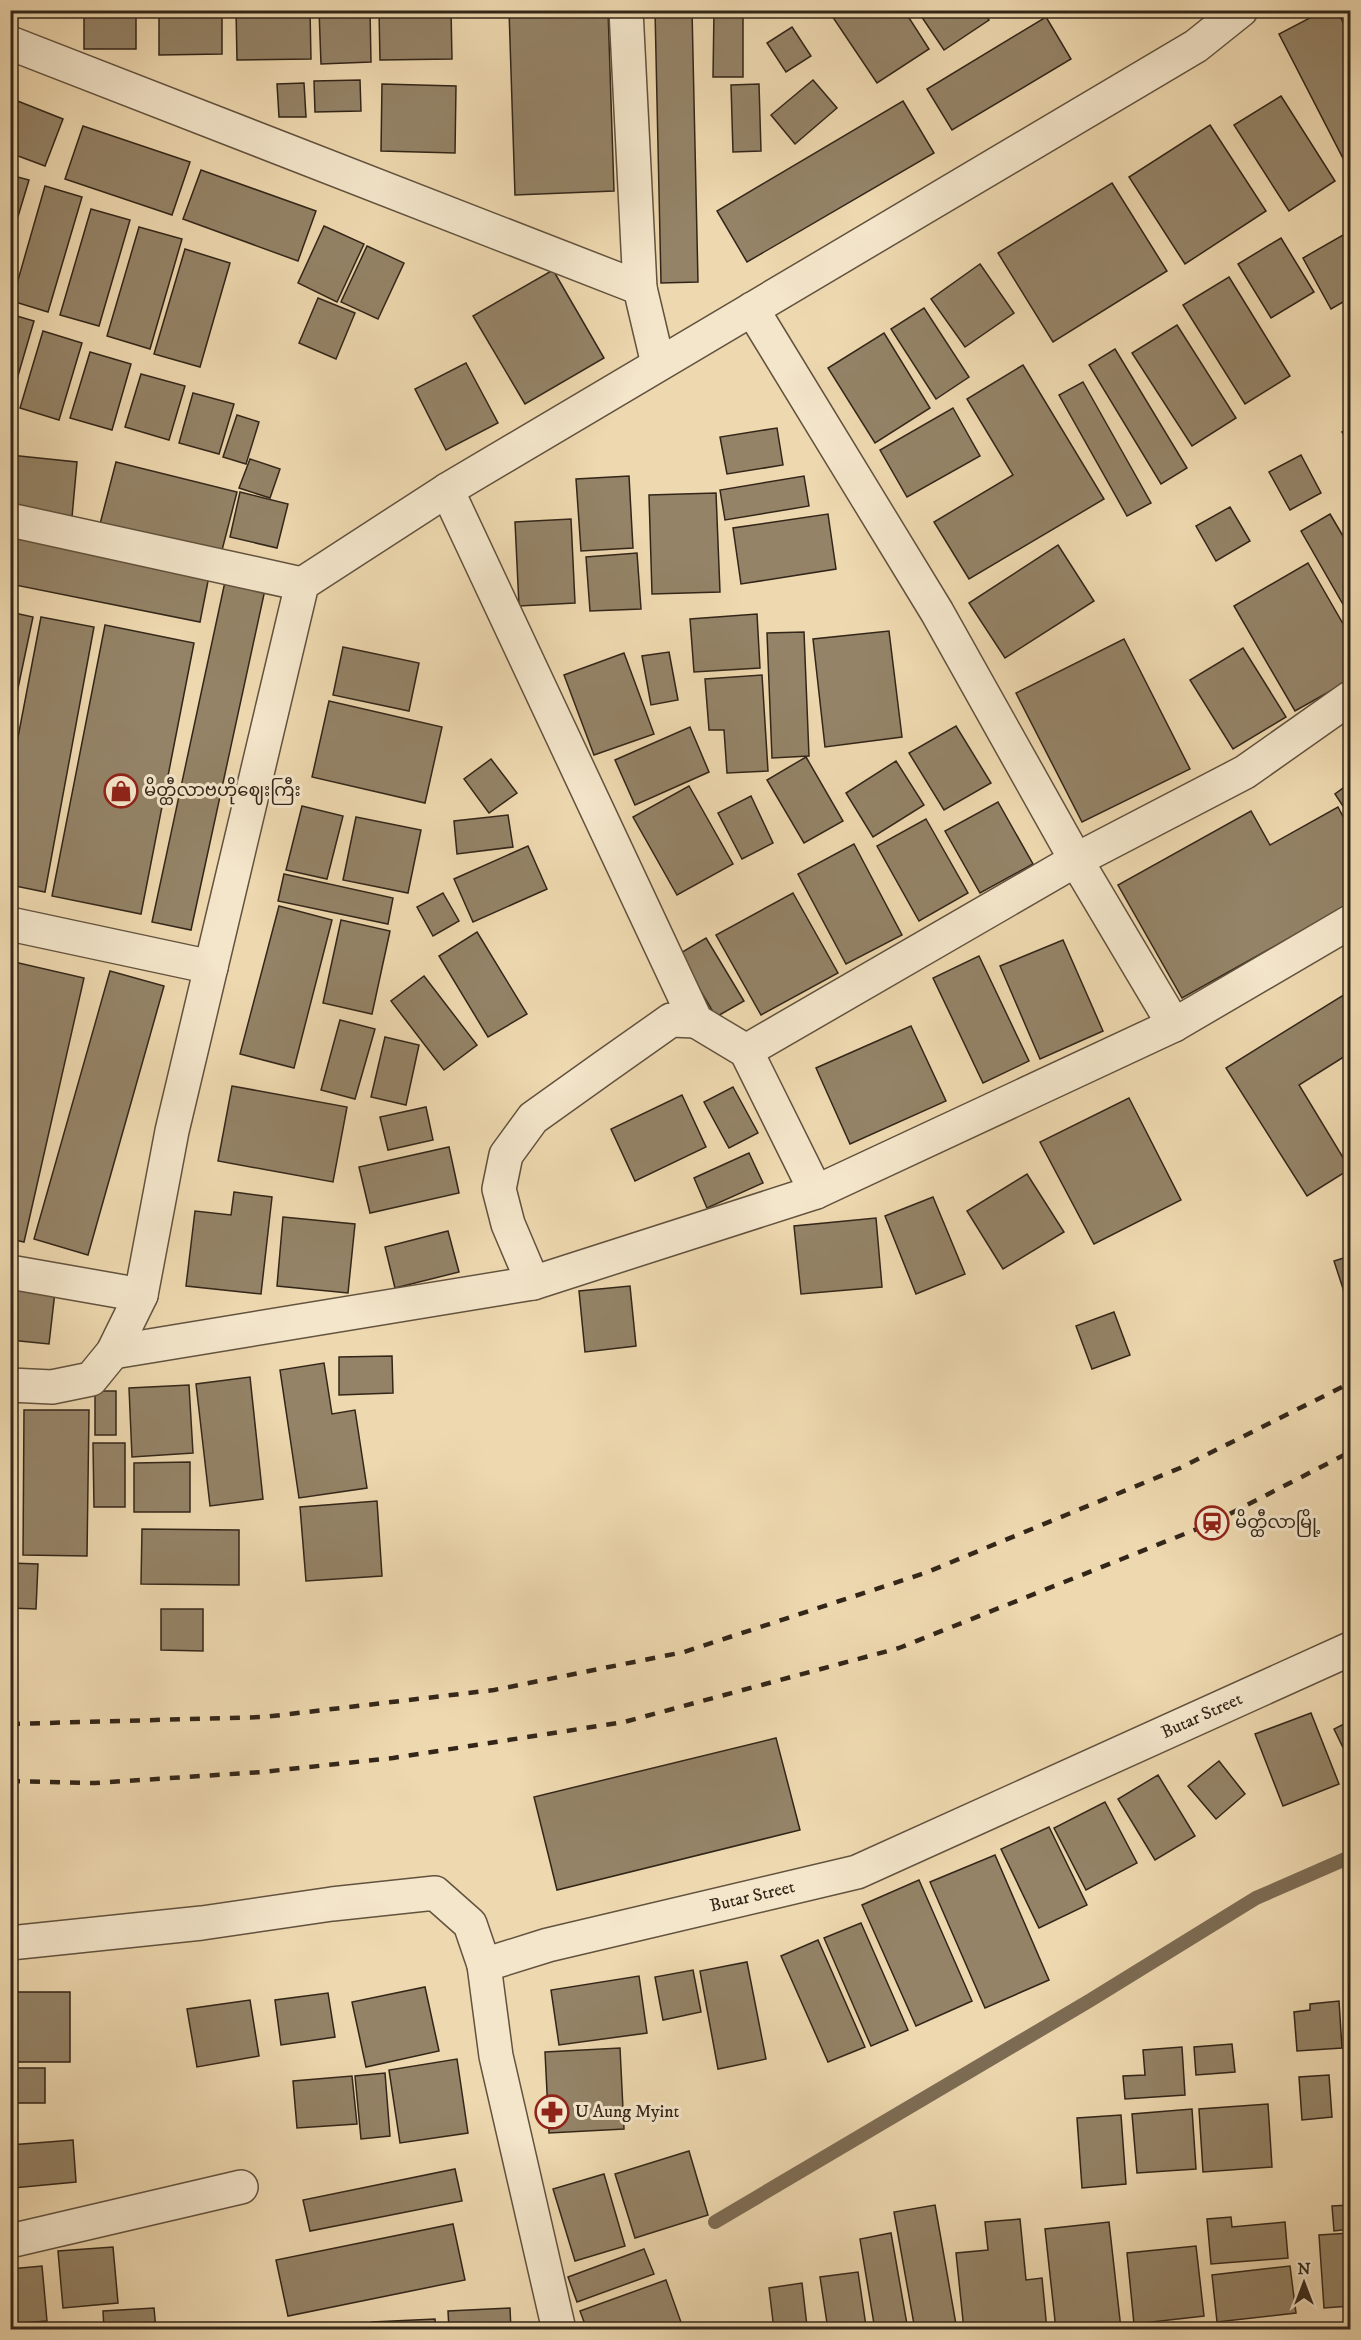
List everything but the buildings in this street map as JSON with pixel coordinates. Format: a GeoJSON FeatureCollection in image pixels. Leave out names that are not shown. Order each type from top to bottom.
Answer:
{"type":"FeatureCollection","features":[{"type":"Feature","properties":{"kind":"street"},"geometry":{"type":"LineString","coordinates":[[626,10],[640,288],[658,364]]}},
{"type":"Feature","properties":{"kind":"street"},"geometry":{"type":"LineString","coordinates":[[10,1385],[52,1387],[91,1380],[113,1352],[141,1295],[172,1131],[302,584],[447,490],[1196,46],[1241,10]]}},
{"type":"Feature","properties":{"kind":"street"},"geometry":{"type":"LineString","coordinates":[[10,43],[640,288]]}},
{"type":"Feature","properties":{"kind":"street"},"geometry":{"type":"LineString","coordinates":[[752,309],[937,612],[1076,860],[1174,1025]]}},
{"type":"Feature","properties":{"kind":"street"},"geometry":{"type":"LineString","coordinates":[[447,490],[696,1021]]}},
{"type":"Feature","properties":{"kind":"street"},"geometry":{"type":"LineString","coordinates":[[10,520],[302,584]]}},
{"type":"Feature","properties":{"kind":"street"},"geometry":{"type":"LineString","coordinates":[[746,1051],[1076,860],[1245,772],[1350,698]]}},
{"type":"Feature","properties":{"kind":"street"},"geometry":{"type":"LineString","coordinates":[[113,1352],[533,1283],[816,1192],[1174,1025],[1350,922]]}},
{"type":"Feature","properties":{"kind":"street"},"geometry":{"type":"LineString","coordinates":[[10,924],[211,967]]}},
{"type":"Feature","properties":{"kind":"street"},"geometry":{"type":"LineString","coordinates":[[533,1283],[508,1224],[500,1189],[506,1155],[533,1118],[671,1020],[696,1021],[746,1051],[816,1192]]}},
{"type":"Feature","properties":{"kind":"street"},"geometry":{"type":"LineString","coordinates":[[10,1272],[141,1295]]}},
{"type":"Feature","properties":{"kind":"street","name":"Butar Street"},"geometry":{"type":"LineString","coordinates":[[484,1965],[548,1945],[857,1872],[1350,1649]]}},
{"type":"Feature","properties":{"kind":"street"},"geometry":{"type":"LineString","coordinates":[[10,1943],[202,1923],[332,1904],[435,1893],[471,1924],[484,1965],[496,2056],[559,2330]]}},
{"type":"Feature","properties":{"kind":"street"},"geometry":{"type":"LineString","coordinates":[[10,2241],[241,2187]]}},
{"type":"Feature","properties":{"kind":"waterway"},"geometry":{"type":"LineString","coordinates":[[715,2222],[1089,2001],[1256,1898],[1350,1857]]}},
{"type":"Feature","properties":{"kind":"railway"},"geometry":{"type":"LineString","coordinates":[[10,1724],[264,1717],[494,1690],[684,1652],[925,1573],[1180,1468],[1350,1383]]}},
{"type":"Feature","properties":{"kind":"railway"},"geometry":{"type":"LineString","coordinates":[[10,1781],[95,1783],[262,1772],[393,1758],[624,1722],[899,1648],[1212,1523],[1350,1452]]}},
{"type":"Feature","properties":{"kind":"place","name":"မိတ္ထီလာဗဟိုဈေးကြီး"},"geometry":{"type":"Point","coordinates":[121,791]}},
{"type":"Feature","properties":{"kind":"place","name":"မိတ္ထီလာမြို့"},"geometry":{"type":"Point","coordinates":[1212,1523]}},
{"type":"Feature","properties":{"kind":"place","name":"U Aung Myint"},"geometry":{"type":"Point","coordinates":[552,2112]}}]}
